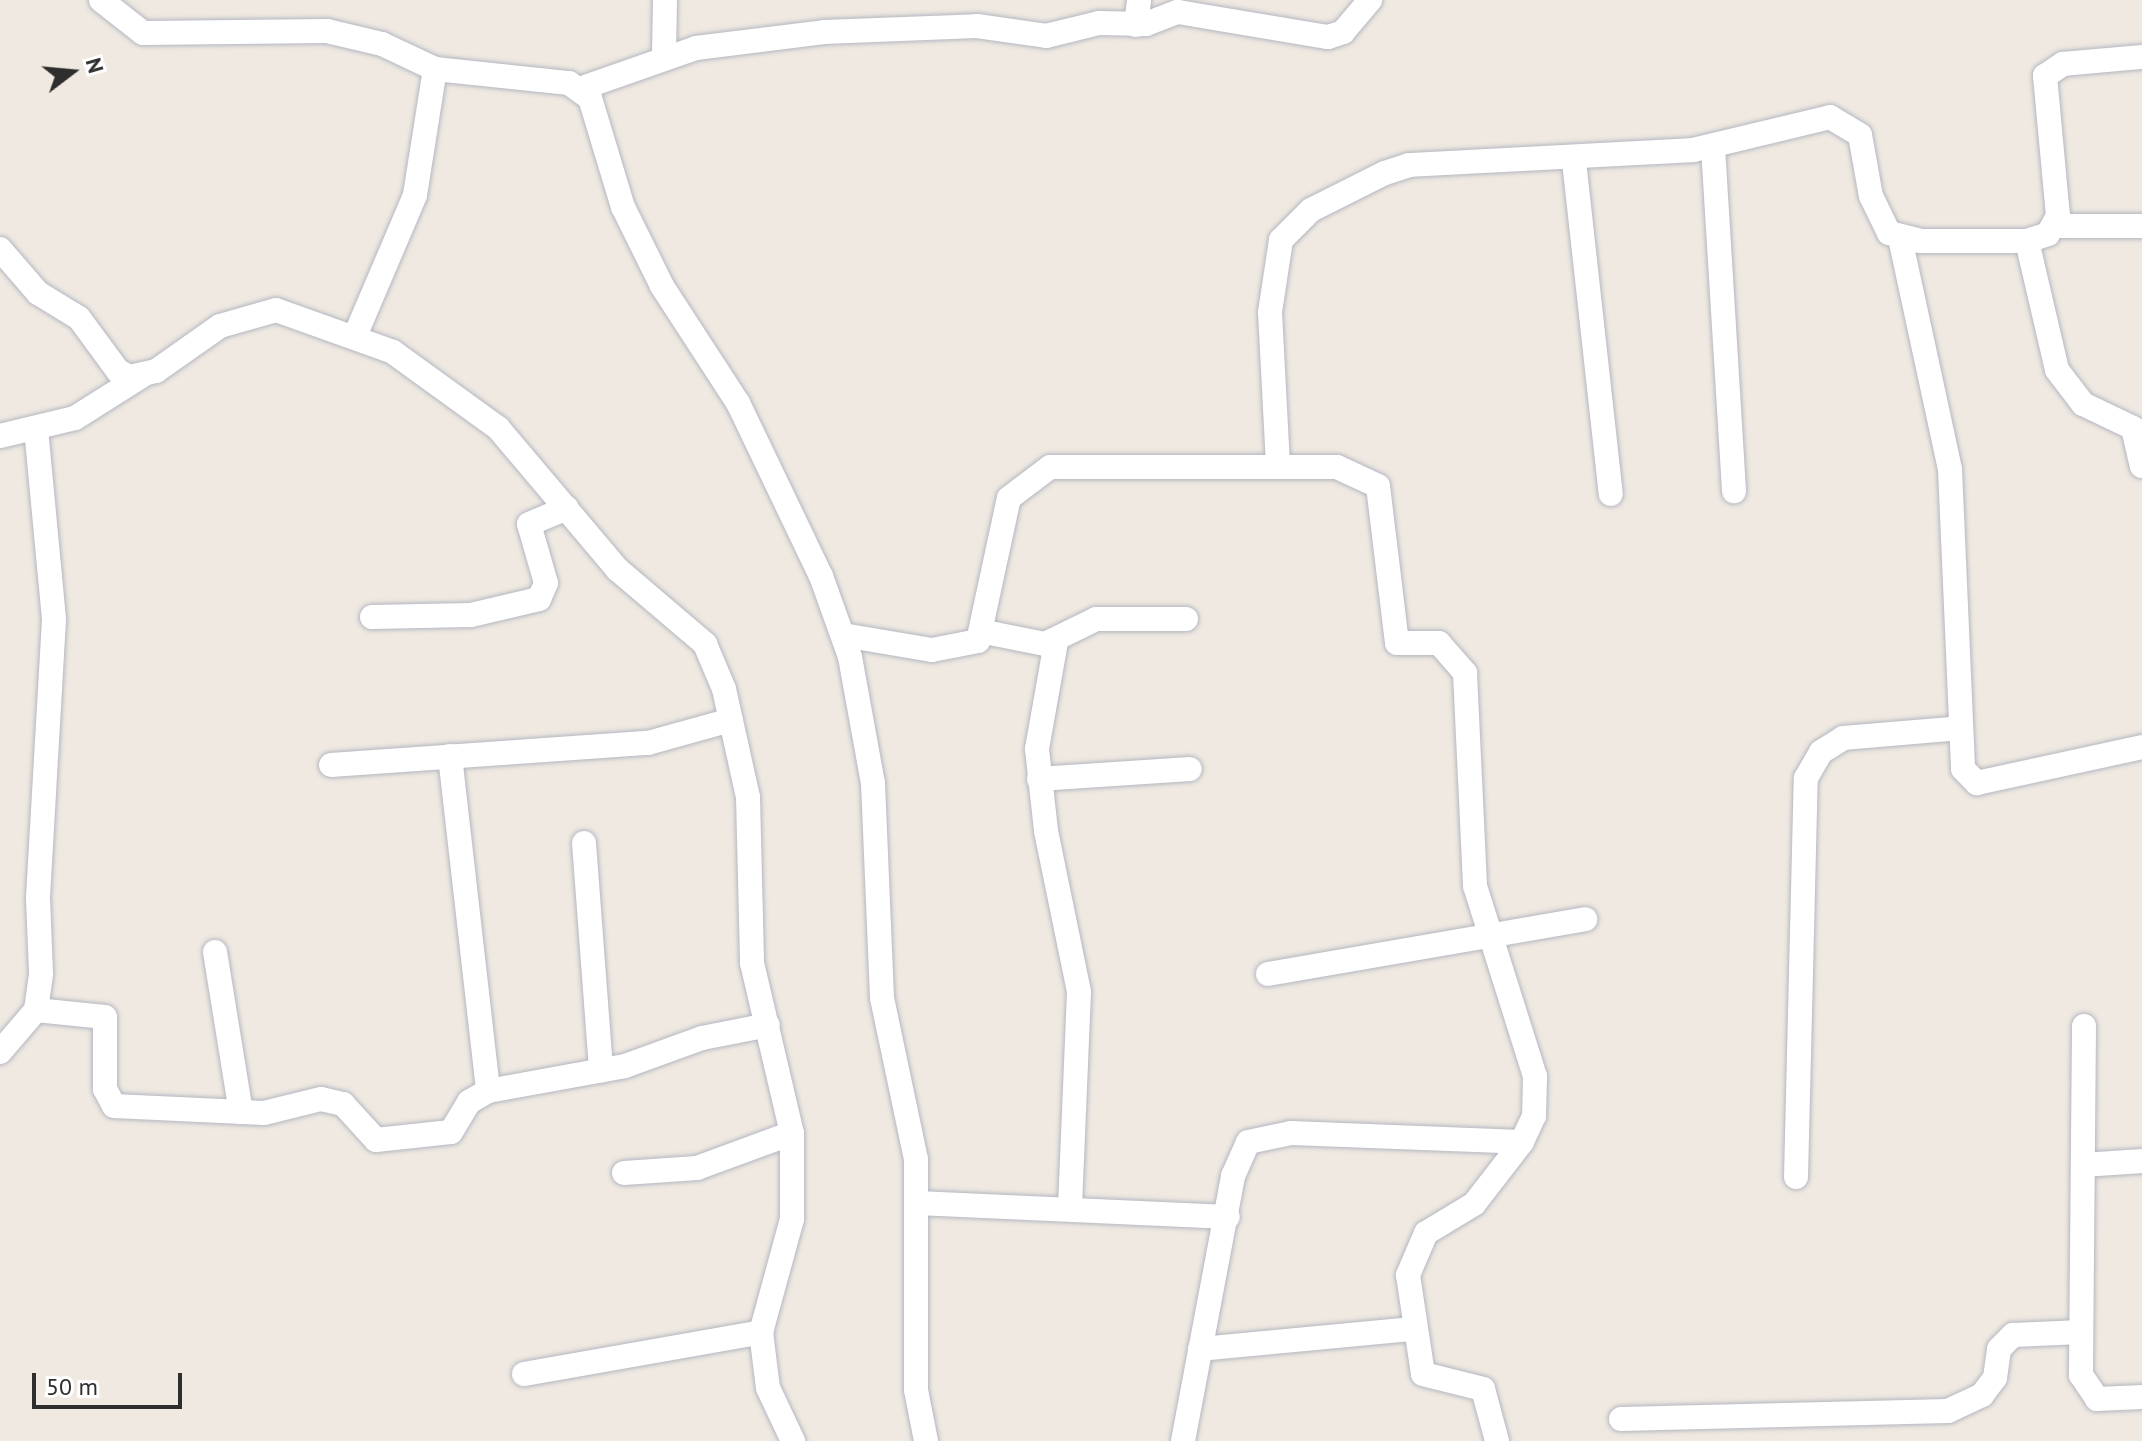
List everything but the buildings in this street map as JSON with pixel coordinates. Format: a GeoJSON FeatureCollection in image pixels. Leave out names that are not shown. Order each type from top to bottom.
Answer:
{"type":"FeatureCollection","features":[{"type":"Feature","properties":{"kind":"street"},"geometry":{"type":"LineString","coordinates":[[101,0],[143,33],[327,31],[382,44],[435,69],[582,88],[664,56],[824,32],[977,26],[1046,36],[1099,23],[1136,25],[1178,12],[1328,37],[1343,32],[1370,0]]}},
{"type":"Feature","properties":{"kind":"street"},"geometry":{"type":"LineString","coordinates":[[664,56],[665,0]]}},
{"type":"Feature","properties":{"kind":"street"},"geometry":{"type":"LineString","coordinates":[[1136,25],[1139,0]]}},
{"type":"Feature","properties":{"kind":"street"},"geometry":{"type":"LineString","coordinates":[[2056,226],[2045,76],[2063,64],[2142,57]]}},
{"type":"Feature","properties":{"kind":"street"},"geometry":{"type":"LineString","coordinates":[[355,336],[415,195],[435,69]]}},
{"type":"Feature","properties":{"kind":"street"},"geometry":{"type":"LineString","coordinates":[[582,88],[628,219],[738,403],[843,635],[873,783],[882,998],[910,1118],[918,1203],[916,1390],[926,1441]]}},
{"type":"Feature","properties":{"kind":"street"},"geometry":{"type":"LineString","coordinates":[[1278,465],[1273,265],[1295,222],[1409,165],[1574,161],[1713,147],[1812,120],[1852,124],[1879,219],[1900,238],[1950,469],[1963,769],[1977,783],[2142,747]]}},
{"type":"Feature","properties":{"kind":"street"},"geometry":{"type":"LineString","coordinates":[[1713,147],[1734,491]]}},
{"type":"Feature","properties":{"kind":"street"},"geometry":{"type":"LineString","coordinates":[[1574,161],[1611,494]]}},
{"type":"Feature","properties":{"kind":"street"},"geometry":{"type":"LineString","coordinates":[[1900,238],[2027,241],[2056,226],[2142,226]]}},
{"type":"Feature","properties":{"kind":"street"},"geometry":{"type":"LineString","coordinates":[[2027,241],[2057,370],[2083,404],[2133,428],[2142,466]]}},
{"type":"Feature","properties":{"kind":"street"},"geometry":{"type":"LineString","coordinates":[[0,249],[38,293],[90,329],[118,371],[143,375]]}},
{"type":"Feature","properties":{"kind":"street"},"geometry":{"type":"LineString","coordinates":[[0,436],[75,418],[248,314],[276,310],[355,336],[470,403],[567,508],[617,569],[705,644],[731,720],[752,839],[752,963],[792,1133],[792,1219],[761,1332],[768,1388],[793,1441]]}},
{"type":"Feature","properties":{"kind":"street"},"geometry":{"type":"LineString","coordinates":[[2,1047],[36,1010],[54,619],[36,429]]}},
{"type":"Feature","properties":{"kind":"street"},"geometry":{"type":"LineString","coordinates":[[985,632],[1009,498],[1050,467],[1337,467],[1378,486],[1397,643],[1439,643],[1460,659],[1474,764],[1472,865],[1487,933],[1535,1076],[1534,1116],[1522,1142],[1474,1204],[1415,1246],[1408,1275],[1412,1329],[1423,1374],[1483,1389],[1497,1441]]}},
{"type":"Feature","properties":{"kind":"street"},"geometry":{"type":"LineString","coordinates":[[372,617],[462,616],[539,599],[546,583],[529,524],[567,508]]}},
{"type":"Feature","properties":{"kind":"street"},"geometry":{"type":"LineString","coordinates":[[843,635],[949,651],[985,632],[1033,645],[1056,642],[1074,625],[1096,619],[1186,619]]}},
{"type":"Feature","properties":{"kind":"street"},"geometry":{"type":"LineString","coordinates":[[1056,642],[1039,779],[1079,992],[1070,1208]]}},
{"type":"Feature","properties":{"kind":"street"},"geometry":{"type":"LineString","coordinates":[[331,765],[648,743],[731,720]]}},
{"type":"Feature","properties":{"kind":"street"},"geometry":{"type":"LineString","coordinates":[[1796,1177],[1806,778],[1821,752],[1843,738],[1961,728]]}},
{"type":"Feature","properties":{"kind":"street"},"geometry":{"type":"LineString","coordinates":[[450,756],[488,1091]]}},
{"type":"Feature","properties":{"kind":"street"},"geometry":{"type":"LineString","coordinates":[[1039,779],[1190,769]]}},
{"type":"Feature","properties":{"kind":"street"},"geometry":{"type":"LineString","coordinates":[[584,843],[601,1070]]}},
{"type":"Feature","properties":{"kind":"street"},"geometry":{"type":"LineString","coordinates":[[1268,974],[1487,933],[1585,919]]}},
{"type":"Feature","properties":{"kind":"street"},"geometry":{"type":"LineString","coordinates":[[215,952],[241,1112]]}},
{"type":"Feature","properties":{"kind":"street"},"geometry":{"type":"LineString","coordinates":[[36,1010],[105,1017],[105,1089],[114,1106],[241,1112],[321,1099],[343,1104],[369,1138],[425,1137],[451,1132],[469,1102],[488,1091],[601,1070],[768,1025]]}},
{"type":"Feature","properties":{"kind":"street"},"geometry":{"type":"LineString","coordinates":[[2084,1026],[2081,1332],[2088,1395],[2142,1397]]}},
{"type":"Feature","properties":{"kind":"street"},"geometry":{"type":"LineString","coordinates":[[624,1173],[697,1168],[792,1133]]}},
{"type":"Feature","properties":{"kind":"street"},"geometry":{"type":"LineString","coordinates":[[1183,1441],[1238,1154],[1260,1137],[1522,1142]]}},
{"type":"Feature","properties":{"kind":"street"},"geometry":{"type":"LineString","coordinates":[[2083,1165],[2142,1161]]}},
{"type":"Feature","properties":{"kind":"street"},"geometry":{"type":"LineString","coordinates":[[918,1203],[1228,1217]]}},
{"type":"Feature","properties":{"kind":"street"},"geometry":{"type":"LineString","coordinates":[[1200,1349],[1412,1329]]}},
{"type":"Feature","properties":{"kind":"street"},"geometry":{"type":"LineString","coordinates":[[524,1374],[761,1332]]}},
{"type":"Feature","properties":{"kind":"street"},"geometry":{"type":"LineString","coordinates":[[1621,1419],[1948,1411],[1982,1395],[1995,1378],[1999,1349],[2013,1335],[2081,1332]]}}]}
